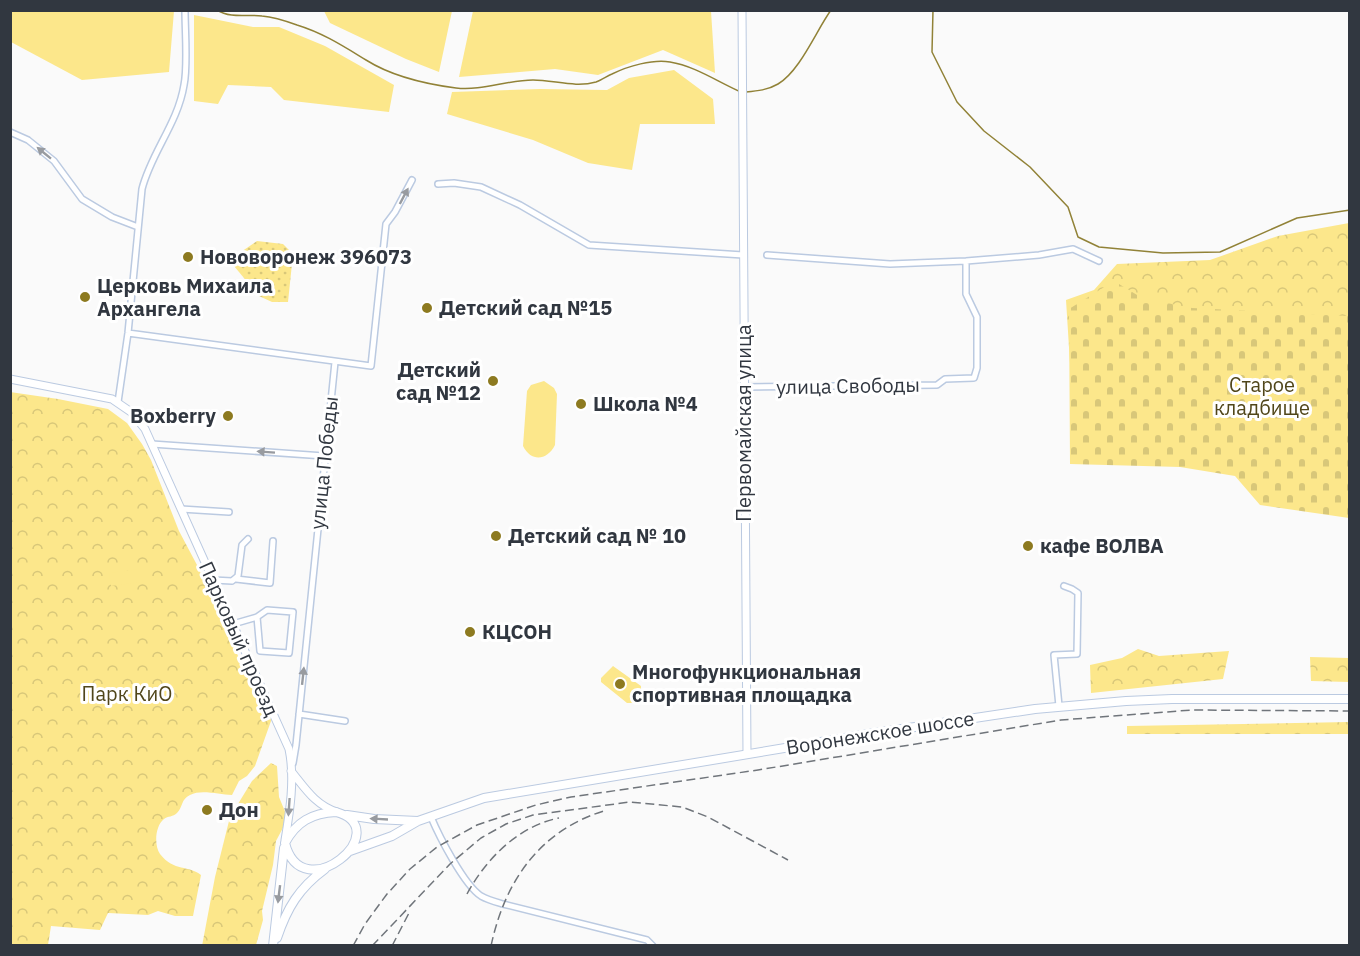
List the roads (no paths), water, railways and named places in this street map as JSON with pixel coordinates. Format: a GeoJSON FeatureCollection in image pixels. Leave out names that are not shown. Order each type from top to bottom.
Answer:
{"type":"FeatureCollection","features":[{"type":"Feature","properties":{"kind":"main road","name":"Воронежское шоссе"},"geometry":{"type":"LineString","coordinates":[[350,851],[392,836],[418,821],[491,796],[747,753],[1059,706],[1172,699],[1350,699]]}},
{"type":"Feature","properties":{"kind":"main road"},"geometry":{"type":"LineString","coordinates":[[324,813],[341,813],[350,819],[357,832],[350,851],[312,879],[289,907],[274,945],[285,843],[292,830],[309,818],[324,813]]}},
{"type":"Feature","properties":{"kind":"main road","name":"Воронежское шоссе"},"geometry":{"type":"LineString","coordinates":[[341,813],[365,818],[418,821]]}},
{"type":"Feature","properties":{"kind":"main road"},"geometry":{"type":"LineString","coordinates":[[285,843],[292,859],[304,867],[314,870],[328,867]]}},
{"type":"Feature","properties":{"kind":"street"},"geometry":{"type":"LineString","coordinates":[[10,379],[105,397],[118,402],[128,333],[142,189],[146,170],[171,126],[184,85],[185,10]]}},
{"type":"Feature","properties":{"kind":"street","name":"Первомайская улица"},"geometry":{"type":"LineString","coordinates":[[742,10],[747,753]]}},
{"type":"Feature","properties":{"kind":"street"},"geometry":{"type":"LineString","coordinates":[[10,132],[28,140],[54,161],[82,199],[96,209],[138,227]]}},
{"type":"Feature","properties":{"kind":"street"},"geometry":{"type":"LineString","coordinates":[[128,333],[371,366],[386,224],[412,180]]}},
{"type":"Feature","properties":{"kind":"street"},"geometry":{"type":"LineString","coordinates":[[438,184],[454,183],[481,187],[520,205],[589,245],[743,255]]}},
{"type":"Feature","properties":{"kind":"street"},"geometry":{"type":"LineString","coordinates":[[767,255],[890,264],[966,261],[1039,255],[1073,249],[1099,261]]}},
{"type":"Feature","properties":{"kind":"street","name":"улица Свободы"},"geometry":{"type":"LineString","coordinates":[[744,387],[937,385],[945,379],[974,378],[977,368],[977,317],[966,294],[966,261]]}},
{"type":"Feature","properties":{"kind":"street","name":"улица Победы"},"geometry":{"type":"LineString","coordinates":[[291,771],[297,734],[335,362]]}},
{"type":"Feature","properties":{"kind":"street","name":"Парковый проезд"},"geometry":{"type":"LineString","coordinates":[[118,402],[136,417],[152,444],[289,749],[290,808],[285,843]]}},
{"type":"Feature","properties":{"kind":"street"},"geometry":{"type":"LineString","coordinates":[[152,444],[324,456]]}},
{"type":"Feature","properties":{"kind":"street"},"geometry":{"type":"LineString","coordinates":[[181,509],[229,512]]}},
{"type":"Feature","properties":{"kind":"street"},"geometry":{"type":"LineString","coordinates":[[236,579],[242,545],[248,539]]}},
{"type":"Feature","properties":{"kind":"street"},"geometry":{"type":"LineString","coordinates":[[213,580],[236,579],[270,583],[273,541]]}},
{"type":"Feature","properties":{"kind":"street"},"geometry":{"type":"LineString","coordinates":[[1059,706],[1054,655],[1077,654],[1078,593],[1064,586]]}},
{"type":"Feature","properties":{"kind":"street"},"geometry":{"type":"LineString","coordinates":[[233,624],[257,617],[267,610],[293,612],[289,653],[260,651],[257,617]]}},
{"type":"Feature","properties":{"kind":"street"},"geometry":{"type":"LineString","coordinates":[[299,714],[345,721]]}},
{"type":"Feature","properties":{"kind":"street","name":"Парковый проезд"},"geometry":{"type":"LineString","coordinates":[[291,771],[314,799],[324,807],[341,813]]}},
{"type":"Feature","properties":{"kind":"street"},"geometry":{"type":"LineString","coordinates":[[431,817],[468,884],[480,896],[503,904],[647,940],[653,945]]}},
{"type":"Feature","properties":{"kind":"waterway"},"geometry":{"type":"LineString","coordinates":[[217,10],[233,15],[275,18],[289,22],[324,36],[387,71],[421,82],[456,88],[466,89],[533,80],[588,84],[633,66],[663,61],[688,67],[741,92]]}},
{"type":"Feature","properties":{"kind":"waterway"},"geometry":{"type":"LineString","coordinates":[[746,92],[770,88],[786,78],[831,10]]}},
{"type":"Feature","properties":{"kind":"waterway"},"geometry":{"type":"LineString","coordinates":[[933,10],[932,52],[957,102],[984,131],[1030,167],[1068,207],[1078,237],[1099,247],[1163,253],[1220,252],[1297,218],[1350,210]]}},
{"type":"Feature","properties":{"kind":"railway"},"geometry":{"type":"LineString","coordinates":[[353,946],[365,924],[387,894],[410,869],[437,847],[477,825],[536,805],[571,797],[758,770],[1061,720],[1192,710],[1350,711]]}},
{"type":"Feature","properties":{"kind":"railway"},"geometry":{"type":"LineString","coordinates":[[372,946],[450,864],[481,838],[506,824],[533,815],[630,802],[682,807],[708,817],[788,860]]}},
{"type":"Feature","properties":{"kind":"railway"},"geometry":{"type":"LineString","coordinates":[[491,946],[506,900],[529,860],[563,830],[607,810]]}},
{"type":"Feature","properties":{"kind":"railway"},"geometry":{"type":"LineString","coordinates":[[467,894],[484,868],[517,836],[530,828],[559,818]]}},
{"type":"Feature","properties":{"kind":"railway"},"geometry":{"type":"LineString","coordinates":[[392,946],[410,911]]}},
{"type":"Feature","properties":{"kind":"place","name":"Нововоронеж 396073"},"geometry":{"type":"Point","coordinates":[188,257]}},
{"type":"Feature","properties":{"kind":"place","name":"Церковь Михаила Архангела"},"geometry":{"type":"Point","coordinates":[85,297]}},
{"type":"Feature","properties":{"kind":"place","name":"Детский сад №15"},"geometry":{"type":"Point","coordinates":[427,308]}},
{"type":"Feature","properties":{"kind":"place","name":"Детский сад №12"},"geometry":{"type":"Point","coordinates":[493,381]}},
{"type":"Feature","properties":{"kind":"place","name":"Школа №4"},"geometry":{"type":"Point","coordinates":[581,404]}},
{"type":"Feature","properties":{"kind":"place","name":"Boxberry"},"geometry":{"type":"Point","coordinates":[228,416]}},
{"type":"Feature","properties":{"kind":"place","name":"Детский сад № 10"},"geometry":{"type":"Point","coordinates":[496,536]}},
{"type":"Feature","properties":{"kind":"place","name":"кафе ВОЛВА"},"geometry":{"type":"Point","coordinates":[1028,546]}},
{"type":"Feature","properties":{"kind":"place","name":"КЦСОН"},"geometry":{"type":"Point","coordinates":[470,632]}},
{"type":"Feature","properties":{"kind":"place","name":"Многофункциональная спортивная площадка"},"geometry":{"type":"Point","coordinates":[620,684]}},
{"type":"Feature","properties":{"kind":"place","name":"Дон"},"geometry":{"type":"Point","coordinates":[207,810]}},
{"type":"Feature","properties":{"kind":"park label","name":"Старое кладбище"},"geometry":{"type":"Point","coordinates":[1262,396]}},
{"type":"Feature","properties":{"kind":"park label","name":"Парк КиО"},"geometry":{"type":"Point","coordinates":[127,694]}}]}
